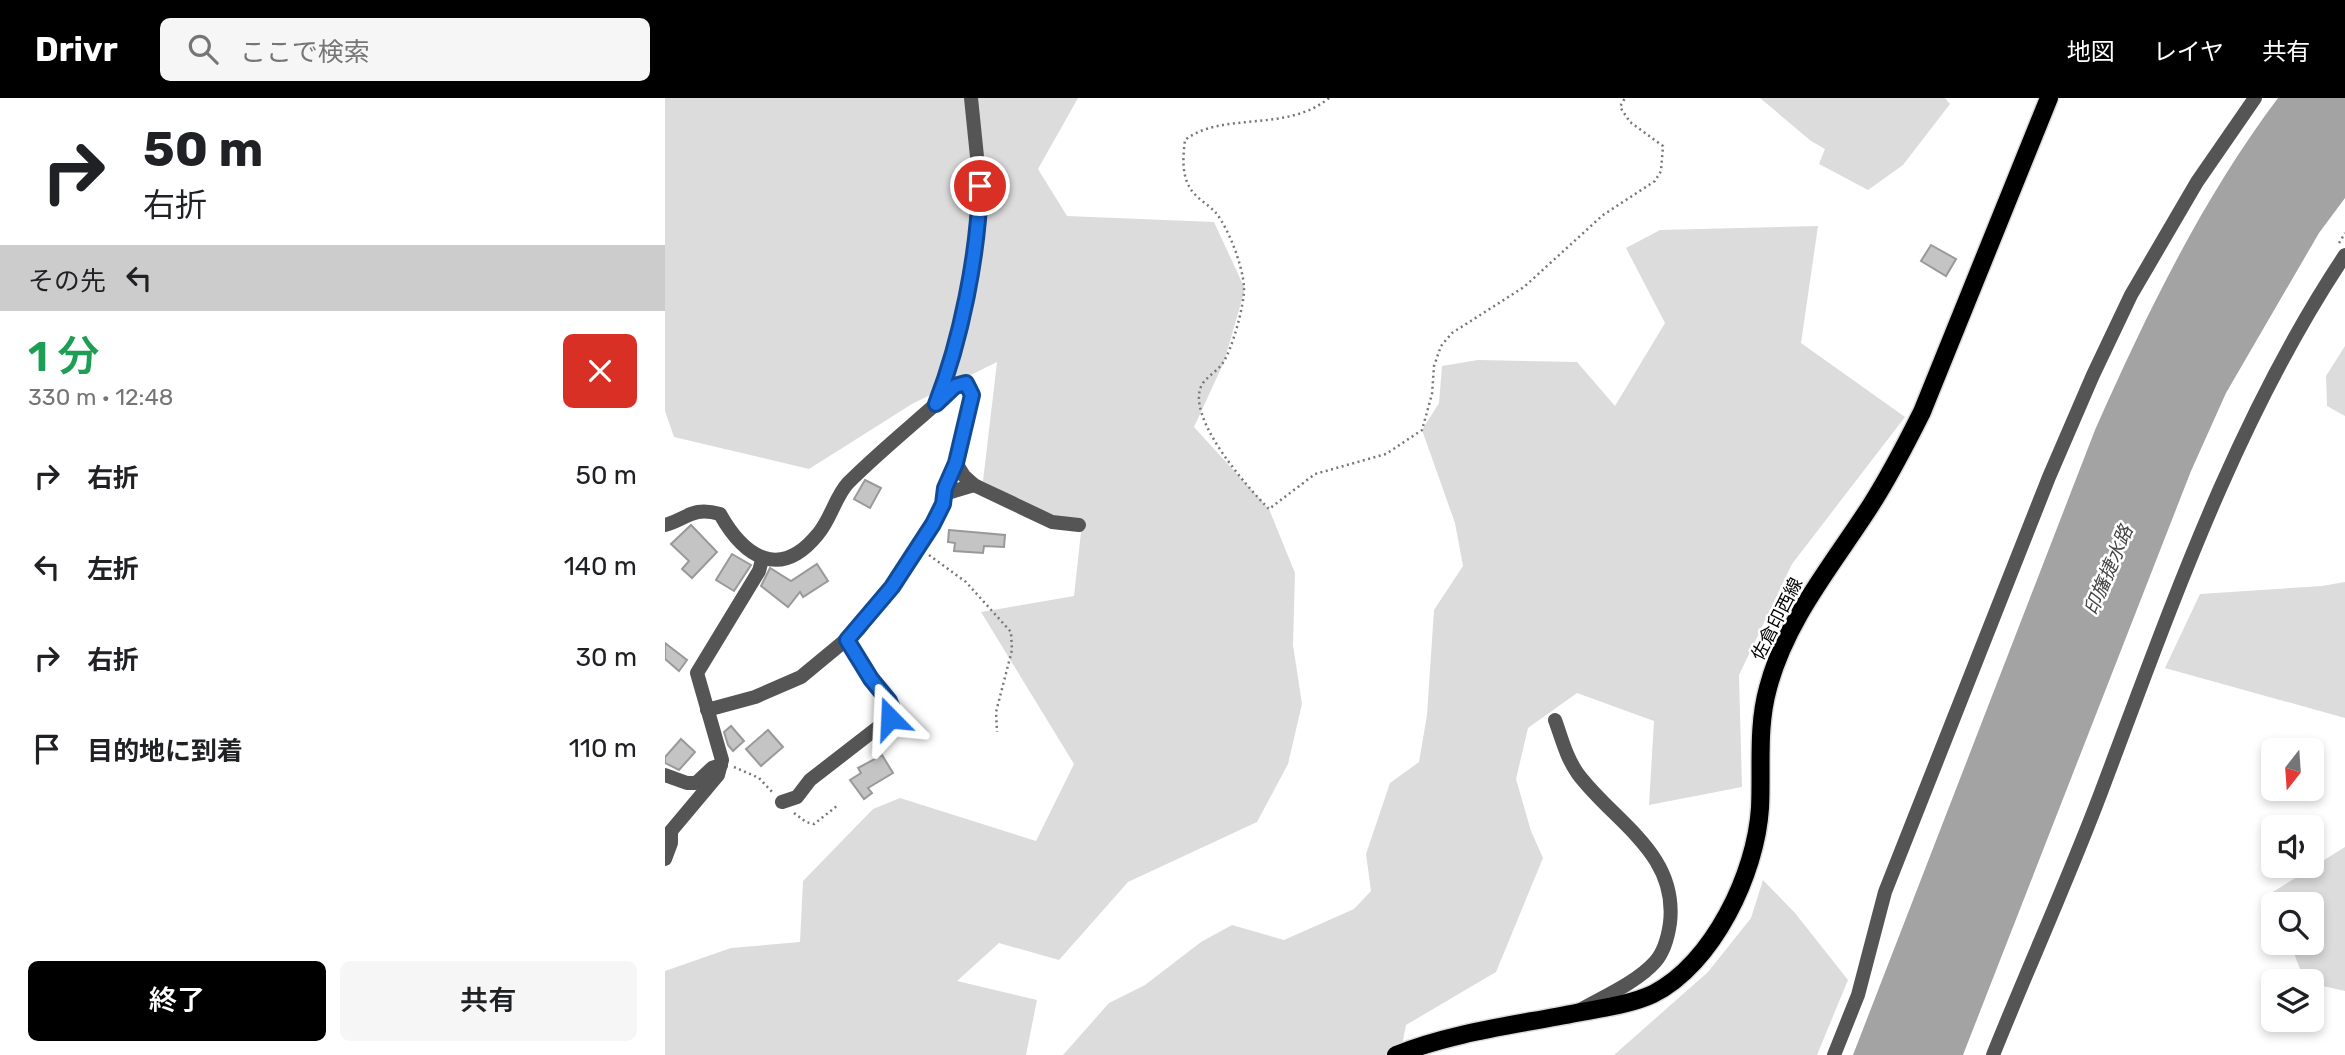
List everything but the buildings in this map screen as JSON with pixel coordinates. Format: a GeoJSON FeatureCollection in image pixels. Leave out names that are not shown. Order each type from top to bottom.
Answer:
{"type":"FeatureCollection","features":[{"type":"Feature","properties":{"kind":"main road","name":"佐倉印西線"},"geometry":{"type":"LineString","coordinates":[[1396,1055],[1454,1037],[1622,1004],[1653,994],[1676,978],[1715,935],[1738,893],[1752,853],[1760,812],[1760,731],[1767,689],[1776,661],[1795,622],[1884,484],[1916,425],[2049,98]]}},
{"type":"Feature","properties":{"kind":"street"},"geometry":{"type":"LineString","coordinates":[[936,404],[956,347],[979,227],[980,186],[971,98]]}},
{"type":"Feature","properties":{"kind":"street"},"geometry":{"type":"LineString","coordinates":[[1834,1055],[1857,995],[1885,892],[2049,477],[2093,375],[2131,295],[2190,193],[2255,98]]}},
{"type":"Feature","properties":{"kind":"street"},"geometry":{"type":"LineString","coordinates":[[1993,1055],[2087,830],[2231,463],[2287,348],[2345,255]]}},
{"type":"Feature","properties":{"kind":"street"},"geometry":{"type":"LineString","coordinates":[[665,525],[684,515],[708,510],[720,514],[731,534],[747,551],[762,560],[788,557],[802,550],[819,533],[845,487],[955,386],[966,383],[972,395],[943,504],[918,550],[892,587],[847,640],[801,677],[755,697],[708,710]]}},
{"type":"Feature","properties":{"kind":"street"},"geometry":{"type":"LineString","coordinates":[[956,463],[974,485],[1052,522],[1079,525]]}},
{"type":"Feature","properties":{"kind":"street"},"geometry":{"type":"LineString","coordinates":[[944,494],[974,485]]}},
{"type":"Feature","properties":{"kind":"street"},"geometry":{"type":"LineString","coordinates":[[665,859],[671,843],[668,830],[719,775],[722,760],[697,673],[759,571],[762,560]]}},
{"type":"Feature","properties":{"kind":"street"},"geometry":{"type":"LineString","coordinates":[[782,802],[797,797],[810,780],[890,718],[892,708],[889,701],[871,679],[847,640]]}},
{"type":"Feature","properties":{"kind":"street"},"geometry":{"type":"LineString","coordinates":[[1555,720],[1568,758],[1580,775],[1661,865],[1669,888],[1671,912],[1664,949],[1655,962],[1575,1013]]}},
{"type":"Feature","properties":{"kind":"street"},"geometry":{"type":"LineString","coordinates":[[665,775],[687,783],[696,783],[712,768],[721,765]]}},
{"type":"Feature","properties":{"kind":"path"},"geometry":{"type":"LineString","coordinates":[[1329,98],[1315,110],[1260,122],[1197,130],[1185,140],[1183,166],[1191,190],[1217,214],[1237,255],[1245,289],[1238,323],[1224,362],[1202,384],[1199,396],[1201,409],[1217,447],[1235,468],[1244,484],[1269,509],[1315,474],[1386,454],[1422,430],[1432,394],[1434,366],[1441,346],[1452,333],[1524,288],[1603,215],[1655,181],[1661,171],[1663,146],[1630,122],[1620,107],[1625,98]]}},
{"type":"Feature","properties":{"kind":"path"},"geometry":{"type":"LineString","coordinates":[[931,547],[929,556],[967,582],[1011,632],[1012,650],[996,712],[997,732]]}},
{"type":"Feature","properties":{"kind":"shaded area"},"geometry":{"type":"Polygon","coordinates":[[[665,98],[1078,98],[1038,169],[1067,216],[1214,222],[1245,289],[1224,362],[1194,427],[1269,509],[1295,573],[1293,645],[1302,704],[1288,764],[1257,822],[1128,882],[1059,960],[999,943],[957,981],[1037,1000],[1026,1055],[665,1055],[665,971],[731,948],[800,942],[803,881],[873,809],[900,798],[1036,841],[1074,764],[981,612],[1074,596],[1081,532],[983,481],[997,362],[912,404],[809,469],[674,437],[665,411],[665,98]]]}},
{"type":"Feature","properties":{"kind":"shaded area"},"geometry":{"type":"Polygon","coordinates":[[[1760,98],[1945,98],[1950,104],[1903,165],[1868,190],[1819,164],[1825,149],[1811,141],[1760,98]]]}},
{"type":"Feature","properties":{"kind":"shaded area"},"geometry":{"type":"Polygon","coordinates":[[[1818,226],[1801,343],[1905,417],[1792,564],[1739,675],[1742,787],[1649,805],[1654,721],[1577,693],[1528,728],[1516,779],[1531,831],[1543,858],[1496,972],[1406,1025],[1400,1055],[1063,1055],[1109,1003],[1145,985],[1201,942],[1232,925],[1284,940],[1354,909],[1371,891],[1366,854],[1390,783],[1419,762],[1427,715],[1434,610],[1463,566],[1455,523],[1422,430],[1439,403],[1442,366],[1478,360],[1577,362],[1615,406],[1665,323],[1626,248],[1660,230],[1818,226]]]}},
{"type":"Feature","properties":{"kind":"shaded area"},"geometry":{"type":"Polygon","coordinates":[[[2345,346],[2345,416],[2327,406],[2326,376],[2345,346]]]}},
{"type":"Feature","properties":{"kind":"shaded area"},"geometry":{"type":"Polygon","coordinates":[[[2345,582],[2345,718],[2165,668],[2200,594],[2345,582]]]}},
{"type":"Feature","properties":{"kind":"shaded area"},"geometry":{"type":"Polygon","coordinates":[[[2345,847],[2345,991],[2324,986],[2324,969],[2300,969],[2295,955],[2324,955],[2324,892],[2273,892],[2295,878],[2324,878],[2324,860],[2345,847]]]}},
{"type":"Feature","properties":{"kind":"shaded area"},"geometry":{"type":"Polygon","coordinates":[[[1763,880],[1795,913],[1848,980],[1817,1055],[1614,1055],[1708,972],[1751,918],[1763,880]]]}},
{"type":"Feature","properties":{"kind":"water","name":"印旛捷水路"},"geometry":{"type":"Polygon","coordinates":[[[2278,98],[2345,98],[2345,198],[2319,233],[2226,393],[2191,471],[1963,1055],[1853,1055],[2095,430],[2155,301],[2200,217],[2278,98]]]}},
{"type":"Feature","properties":{"kind":"route"},"geometry":{"type":"LineString","coordinates":[[890,718],[892,708],[889,701],[871,679],[847,640],[859,629],[918,550],[943,504],[945,488],[956,463],[972,395],[966,383],[955,386],[936,404],[956,347],[979,227],[980,186]]}}]}
